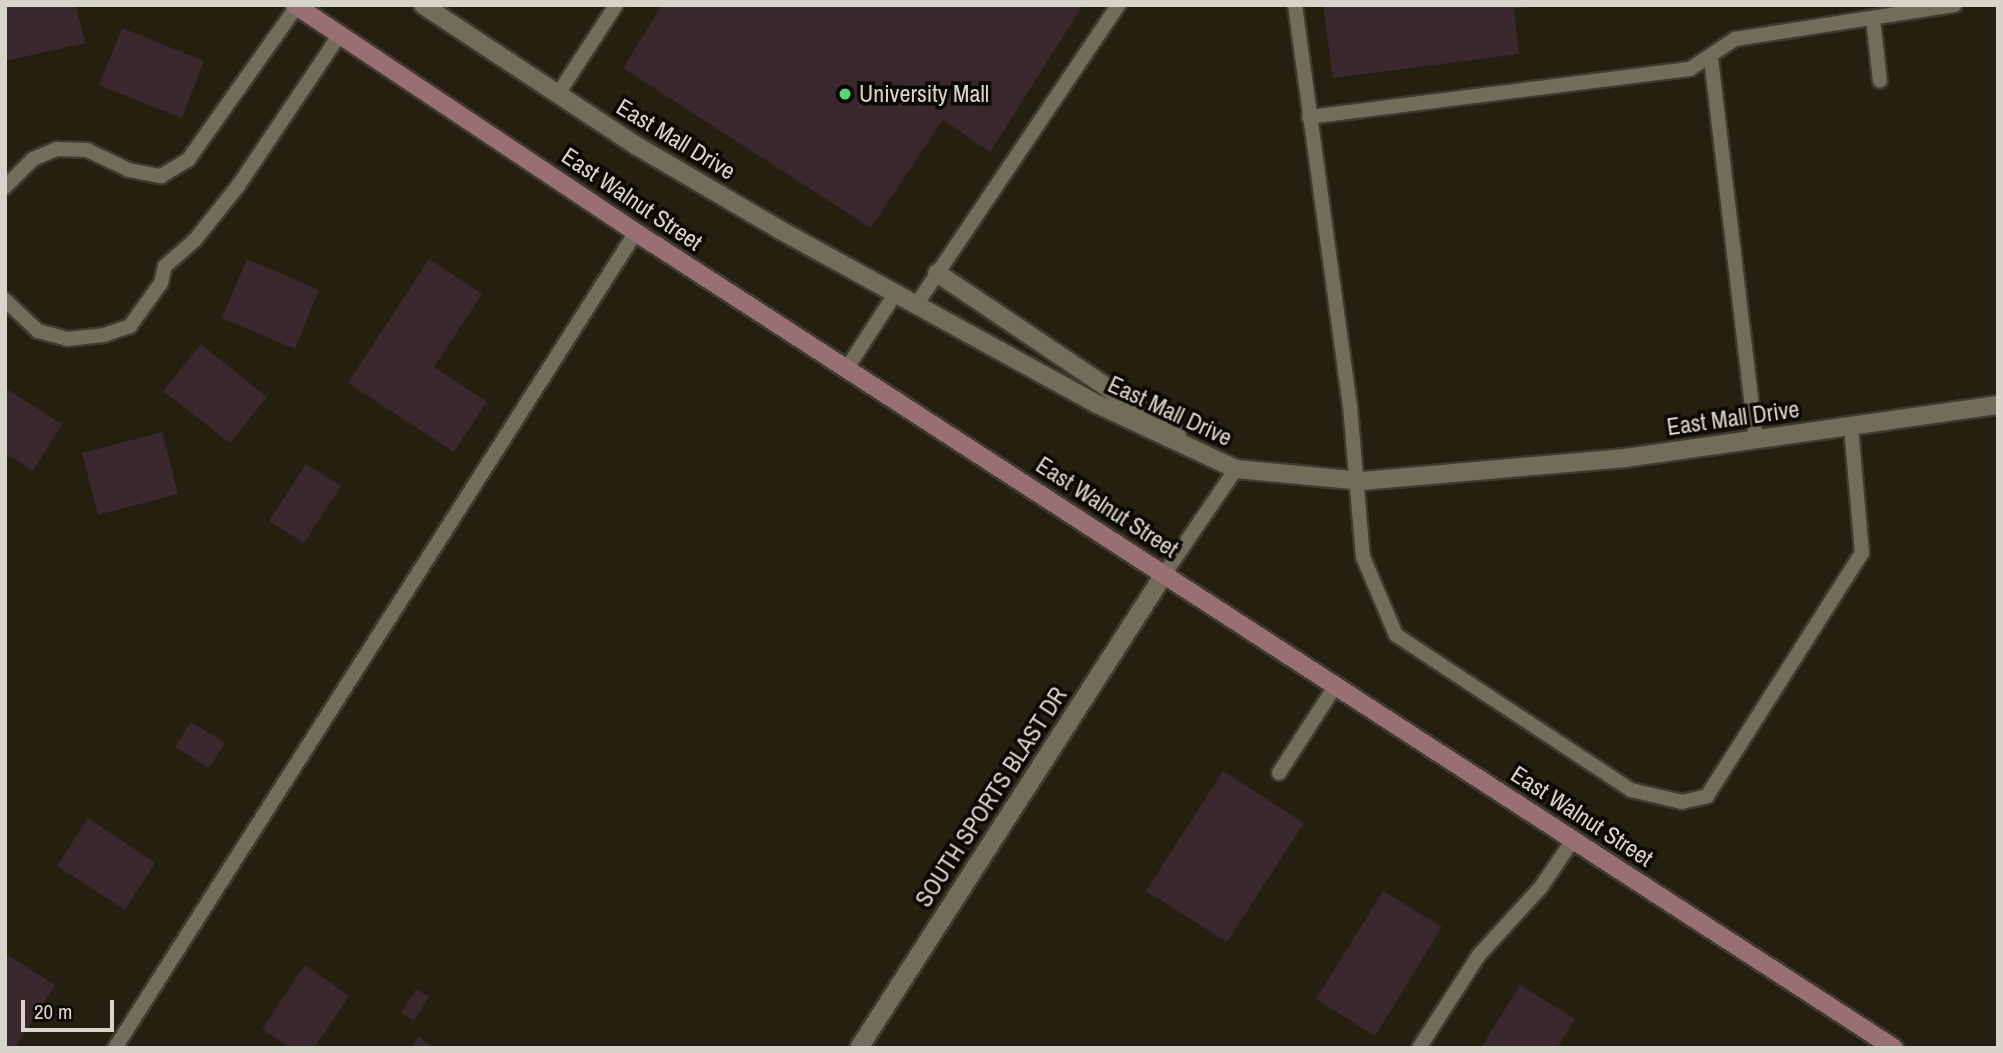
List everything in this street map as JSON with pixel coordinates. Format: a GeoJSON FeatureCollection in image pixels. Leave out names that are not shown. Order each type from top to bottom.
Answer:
{"type":"FeatureCollection","features":[{"type":"Feature","properties":{"kind":"street","name":"East Mall Drive"},"geometry":{"type":"LineString","coordinates":[[423,5],[637,146],[895,294],[1097,404],[1229,466],[1356,481],[1625,458],[1998,405]]}},
{"type":"Feature","properties":{"kind":"street","name":"East Walnut Street"},"geometry":{"type":"LineString","coordinates":[[296,6],[636,232],[1166,573],[1883,1045]]}},
{"type":"Feature","properties":{"kind":"street"},"geometry":{"type":"LineString","coordinates":[[937,273],[1229,466]]}},
{"type":"Feature","properties":{"kind":"street","name":"SOUTH SPORTS BLAST DR"},"geometry":{"type":"LineString","coordinates":[[859,1048],[1166,573]]}},
{"type":"Feature","properties":{"kind":"lane"},"geometry":{"type":"LineString","coordinates":[[558,94],[616,5]]}},
{"type":"Feature","properties":{"kind":"lane"},"geometry":{"type":"LineString","coordinates":[[916,304],[1118,5]]}},
{"type":"Feature","properties":{"kind":"lane"},"geometry":{"type":"LineString","coordinates":[[1295,5],[1350,406],[1363,557],[1396,635],[1598,772],[1644,795],[1682,802],[1707,796],[1726,772],[1862,553],[1864,527],[1851,426]]}},
{"type":"Feature","properties":{"kind":"lane"},"geometry":{"type":"LineString","coordinates":[[1310,117],[1690,69],[1711,58],[1735,39],[1954,5]]}},
{"type":"Feature","properties":{"kind":"lane"},"geometry":{"type":"LineString","coordinates":[[5,187],[33,159],[57,149],[87,150],[129,170],[161,176],[188,160],[296,6]]}},
{"type":"Feature","properties":{"kind":"lane"},"geometry":{"type":"LineString","coordinates":[[1873,19],[1880,81]]}},
{"type":"Feature","properties":{"kind":"lane"},"geometry":{"type":"LineString","coordinates":[[5,300],[37,331],[67,339],[104,335],[130,326],[161,283],[165,266],[195,240],[238,186],[340,34]]}},
{"type":"Feature","properties":{"kind":"lane"},"geometry":{"type":"LineString","coordinates":[[1711,58],[1756,439]]}},
{"type":"Feature","properties":{"kind":"lane"},"geometry":{"type":"LineString","coordinates":[[114,1048],[636,232]]}},
{"type":"Feature","properties":{"kind":"lane"},"geometry":{"type":"LineString","coordinates":[[847,368],[895,294]]}},
{"type":"Feature","properties":{"kind":"lane"},"geometry":{"type":"LineString","coordinates":[[1166,573],[1229,466]]}},
{"type":"Feature","properties":{"kind":"lane"},"geometry":{"type":"LineString","coordinates":[[1279,773],[1336,685]]}},
{"type":"Feature","properties":{"kind":"lane"},"geometry":{"type":"LineString","coordinates":[[1419,1048],[1479,955],[1541,887],[1573,840]]}},
{"type":"Feature","properties":{"kind":"building"},"geometry":{"type":"Polygon","coordinates":[[[5,5],[76,5],[85,43],[5,61],[5,5]]]}},
{"type":"Feature","properties":{"kind":"building","name":"University Mall"},"geometry":{"type":"Polygon","coordinates":[[[662,5],[1083,5],[990,152],[943,120],[871,228],[623,68],[662,5]]]}},
{"type":"Feature","properties":{"kind":"building"},"geometry":{"type":"Polygon","coordinates":[[[1323,5],[1530,7],[1514,9],[1519,54],[1333,78],[1323,5]]]}},
{"type":"Feature","properties":{"kind":"building"},"geometry":{"type":"Polygon","coordinates":[[[122,28],[204,61],[182,118],[99,85],[122,28]]]}},
{"type":"Feature","properties":{"kind":"building"},"geometry":{"type":"Polygon","coordinates":[[[247,259],[319,290],[295,349],[222,318],[247,259]]]}},
{"type":"Feature","properties":{"kind":"building"},"geometry":{"type":"Polygon","coordinates":[[[429,259],[482,294],[434,367],[487,402],[454,452],[348,383],[429,259]]]}},
{"type":"Feature","properties":{"kind":"building"},"geometry":{"type":"Polygon","coordinates":[[[201,344],[267,397],[230,443],[163,391],[201,344]]]}},
{"type":"Feature","properties":{"kind":"building"},"geometry":{"type":"Polygon","coordinates":[[[5,388],[62,424],[33,471],[5,453],[5,388]]]}},
{"type":"Feature","properties":{"kind":"building"},"geometry":{"type":"Polygon","coordinates":[[[162,432],[178,494],[98,515],[82,453],[162,432]]]}},
{"type":"Feature","properties":{"kind":"building"},"geometry":{"type":"Polygon","coordinates":[[[306,464],[341,486],[304,543],[269,521],[306,464]]]}},
{"type":"Feature","properties":{"kind":"building"},"geometry":{"type":"Polygon","coordinates":[[[191,722],[225,743],[209,768],[175,747],[191,722]]]}},
{"type":"Feature","properties":{"kind":"building"},"geometry":{"type":"Polygon","coordinates":[[[1223,771],[1304,823],[1227,942],[1146,891],[1223,771]]]}},
{"type":"Feature","properties":{"kind":"building"},"geometry":{"type":"Polygon","coordinates":[[[88,818],[155,863],[125,910],[57,866],[88,818]]]}},
{"type":"Feature","properties":{"kind":"building"},"geometry":{"type":"Polygon","coordinates":[[[1383,891],[1442,927],[1375,1036],[1316,999],[1383,891]]]}},
{"type":"Feature","properties":{"kind":"building"},"geometry":{"type":"Polygon","coordinates":[[[6,954],[55,985],[15,1048],[5,1048],[6,954]]]}},
{"type":"Feature","properties":{"kind":"building"},"geometry":{"type":"Polygon","coordinates":[[[305,965],[349,996],[314,1048],[290,1048],[262,1029],[305,965]]]}},
{"type":"Feature","properties":{"kind":"building"},"geometry":{"type":"Polygon","coordinates":[[[1520,985],[1575,1019],[1557,1048],[1481,1048],[1520,985]]]}},
{"type":"Feature","properties":{"kind":"building"},"geometry":{"type":"Polygon","coordinates":[[[416,989],[429,997],[414,1021],[401,1013],[416,989]]]}},
{"type":"Feature","properties":{"kind":"building"},"geometry":{"type":"Polygon","coordinates":[[[418,1037],[435,1048],[411,1048],[418,1037]]]}},
{"type":"Feature","properties":{"kind":"place","name":"University Mall"},"geometry":{"type":"Point","coordinates":[845,94]}}]}
